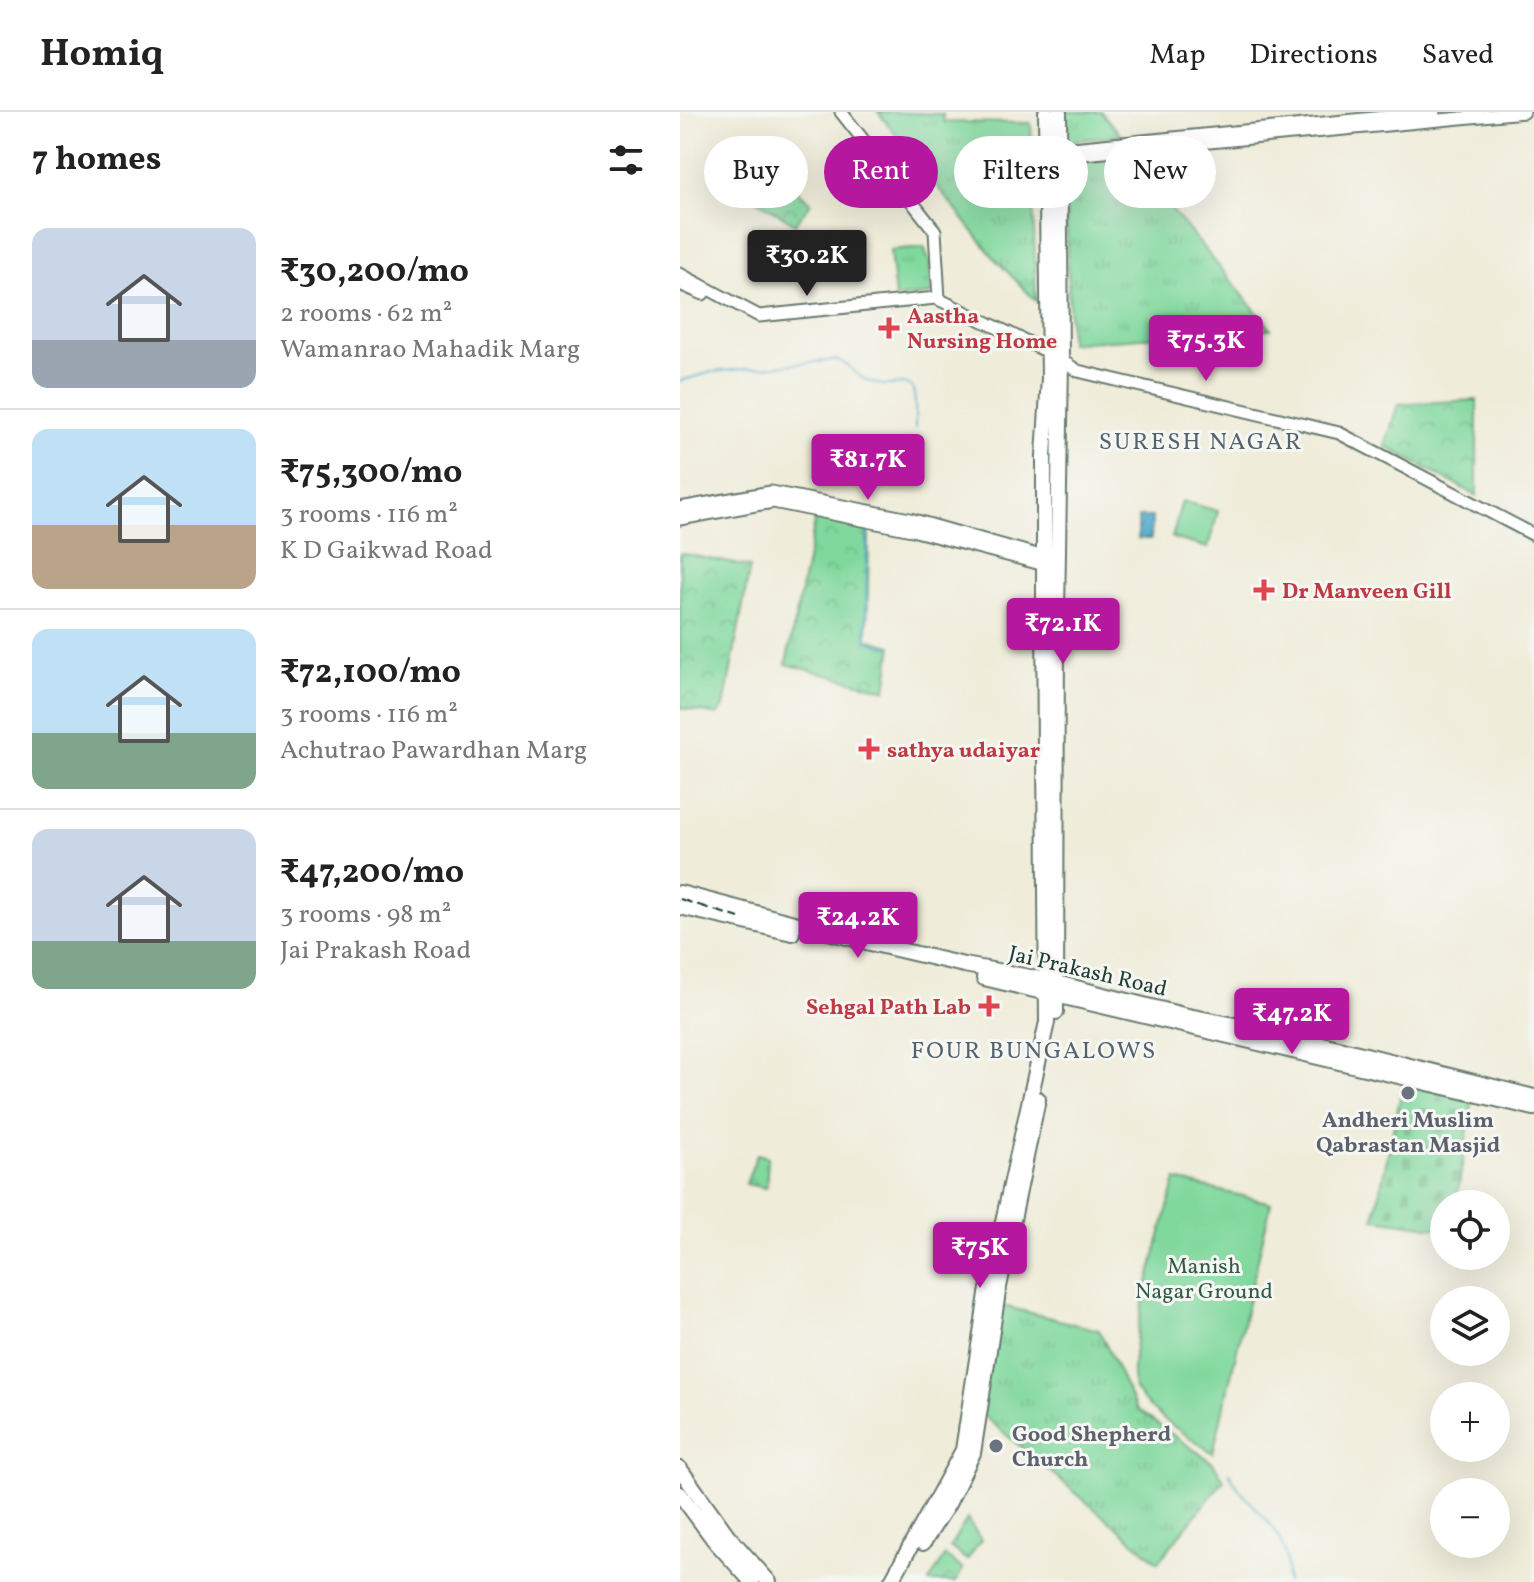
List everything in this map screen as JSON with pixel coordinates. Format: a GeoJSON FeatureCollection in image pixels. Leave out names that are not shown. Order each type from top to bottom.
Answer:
{"type":"FeatureCollection","features":[{"type":"Feature","properties":{"kind":"main road"},"geometry":{"type":"LineString","coordinates":[[1046,112],[1050,136]]}},
{"type":"Feature","properties":{"kind":"main road"},"geometry":{"type":"LineString","coordinates":[[1055,136],[1059,112]]}},
{"type":"Feature","properties":{"kind":"main road"},"geometry":{"type":"LineString","coordinates":[[902,1582],[948,1504],[973,1453],[998,1292],[1056,1021],[1044,852],[1050,561],[1044,455],[1049,378],[1054,356],[1053,208]]}},
{"type":"Feature","properties":{"kind":"main road","name":"Jai Prakash Road"},"geometry":{"type":"LineString","coordinates":[[680,893],[726,911]]}},
{"type":"Feature","properties":{"kind":"main road","name":"Jai Prakash Road"},"geometry":{"type":"LineString","coordinates":[[680,907],[726,911],[883,946],[1534,1108]]}},
{"type":"Feature","properties":{"kind":"main road"},"geometry":{"type":"LineString","coordinates":[[891,1582],[963,1450],[989,1282],[1053,988]]}},
{"type":"Feature","properties":{"kind":"main road","name":"Jai Prakash Road"},"geometry":{"type":"LineString","coordinates":[[1053,988],[1282,1034],[1534,1097]]}},
{"type":"Feature","properties":{"kind":"main road"},"geometry":{"type":"LineString","coordinates":[[680,1469],[728,1536],[769,1582]]}},
{"type":"Feature","properties":{"kind":"main road"},"geometry":{"type":"LineString","coordinates":[[680,1494],[715,1541],[752,1582]]}},
{"type":"Feature","properties":{"kind":"street"},"geometry":{"type":"LineString","coordinates":[[841,112],[935,231],[939,299]]}},
{"type":"Feature","properties":{"kind":"street"},"geometry":{"type":"LineString","coordinates":[[1088,149],[1434,112]]}},
{"type":"Feature","properties":{"kind":"street"},"geometry":{"type":"LineString","coordinates":[[1088,150],[1524,112]]}},
{"type":"Feature","properties":{"kind":"street"},"geometry":{"type":"LineString","coordinates":[[680,274],[759,316],[939,299],[1078,371],[1339,433],[1534,535]]}},
{"type":"Feature","properties":{"kind":"street"},"geometry":{"type":"LineString","coordinates":[[680,284],[757,321],[939,299]]}},
{"type":"Feature","properties":{"kind":"street"},"geometry":{"type":"LineString","coordinates":[[680,508],[771,492],[910,519],[1050,561]]}},
{"type":"Feature","properties":{"kind":"street"},"geometry":{"type":"LineString","coordinates":[[680,519],[773,502],[1050,561]]}},
{"type":"Feature","properties":{"kind":"green space"},"geometry":{"type":"Polygon","coordinates":[[[878,112],[943,114],[944,122],[1031,123],[1031,136],[954,136],[954,207],[938,187],[938,136],[897,136],[878,112]]]}},
{"type":"Feature","properties":{"kind":"green space"},"geometry":{"type":"Polygon","coordinates":[[[1064,112],[1101,112],[1121,135],[1088,139],[1088,136],[1064,136],[1064,112]]]}},
{"type":"Feature","properties":{"kind":"green space"},"geometry":{"type":"Polygon","coordinates":[[[1104,158],[1104,208],[1170,208],[1271,329],[1070,343],[1066,208],[1088,208],[1088,160],[1104,158]]]}},
{"type":"Feature","properties":{"kind":"green space"},"geometry":{"type":"Polygon","coordinates":[[[770,208],[807,208],[795,224],[770,208]]]}},
{"type":"Feature","properties":{"kind":"green space"},"geometry":{"type":"Polygon","coordinates":[[[954,208],[1033,208],[1036,301],[995,259],[954,208]]]}},
{"type":"Feature","properties":{"kind":"green space"},"geometry":{"type":"Polygon","coordinates":[[[924,247],[930,263],[932,294],[895,298],[890,250],[924,247]]]}},
{"type":"Feature","properties":{"kind":"green space"},"geometry":{"type":"Polygon","coordinates":[[[1477,400],[1477,496],[1385,446],[1398,404],[1477,400]]]}},
{"type":"Feature","properties":{"kind":"green space"},"geometry":{"type":"Polygon","coordinates":[[[1182,501],[1218,511],[1208,548],[1172,538],[1182,501]]]}},
{"type":"Feature","properties":{"kind":"green space"},"geometry":{"type":"Polygon","coordinates":[[[816,517],[869,529],[867,639],[892,646],[886,690],[786,664],[816,517]]]}},
{"type":"Feature","properties":{"kind":"green space"},"geometry":{"type":"Polygon","coordinates":[[[680,553],[750,567],[724,707],[717,715],[680,708],[680,553]]]}},
{"type":"Feature","properties":{"kind":"green space"},"geometry":{"type":"Polygon","coordinates":[[[1403,1084],[1473,1098],[1458,1190],[1430,1190],[1430,1227],[1374,1219],[1403,1084]]]}},
{"type":"Feature","properties":{"kind":"green space"},"geometry":{"type":"Polygon","coordinates":[[[757,1154],[768,1157],[766,1188],[746,1184],[757,1154]]]}},
{"type":"Feature","properties":{"kind":"green space","name":"Manish Nagar Ground"},"geometry":{"type":"Polygon","coordinates":[[[1176,1180],[1271,1203],[1213,1453],[1152,1409],[1136,1391],[1133,1376],[1139,1322],[1176,1180]]]}},
{"type":"Feature","properties":{"kind":"green space"},"geometry":{"type":"Polygon","coordinates":[[[995,1304],[1099,1330],[1136,1409],[1213,1463],[1224,1480],[1158,1562],[978,1411],[995,1304]]]}},
{"type":"Feature","properties":{"kind":"green space"},"geometry":{"type":"Polygon","coordinates":[[[967,1519],[981,1540],[967,1560],[950,1547],[967,1519]]]}},
{"type":"Feature","properties":{"kind":"green space"},"geometry":{"type":"Polygon","coordinates":[[[945,1556],[963,1569],[956,1582],[929,1582],[945,1556]]]}},
{"type":"Feature","properties":{"kind":"water"},"geometry":{"type":"Polygon","coordinates":[[[1138,517],[1152,517],[1151,539],[1138,539],[1138,517]]]}},
{"type":"Feature","properties":{"kind":"waterway"},"geometry":{"type":"LineString","coordinates":[[680,381],[712,372],[837,360],[868,381],[907,384],[911,387],[915,428]]}},
{"type":"Feature","properties":{"kind":"waterway"},"geometry":{"type":"LineString","coordinates":[[867,530],[866,641],[890,648]]}},
{"type":"Feature","properties":{"kind":"waterway"},"geometry":{"type":"LineString","coordinates":[[1229,1472],[1276,1532],[1287,1559],[1287,1582]]}},
{"type":"Feature","properties":{"kind":"railway"},"geometry":{"type":"LineString","coordinates":[[680,899],[739,918]]}},
{"type":"Feature","properties":{"kind":"place","name":"Aastha Nursing Home"},"geometry":{"type":"Point","coordinates":[889,328]}},
{"type":"Feature","properties":{"kind":"place","name":"Dr Manveen Gill"},"geometry":{"type":"Point","coordinates":[1264,590]}},
{"type":"Feature","properties":{"kind":"place","name":"sathya udaiyar"},"geometry":{"type":"Point","coordinates":[869,749]}},
{"type":"Feature","properties":{"kind":"place","name":"Sehgal Path Lab"},"geometry":{"type":"Point","coordinates":[989,1006]}},
{"type":"Feature","properties":{"kind":"place","name":"Andheri Muslim Qabrastan Masjid"},"geometry":{"type":"Point","coordinates":[1408,1093]}},
{"type":"Feature","properties":{"kind":"place","name":"Good Shepherd Church"},"geometry":{"type":"Point","coordinates":[996,1446]}},
{"type":"Feature","properties":{"kind":"district","name":"SURESH NAGAR"},"geometry":{"type":"Point","coordinates":[1201,441]}},
{"type":"Feature","properties":{"kind":"district","name":"FOUR BUNGALOWS"},"geometry":{"type":"Point","coordinates":[1034,1050]}}]}
